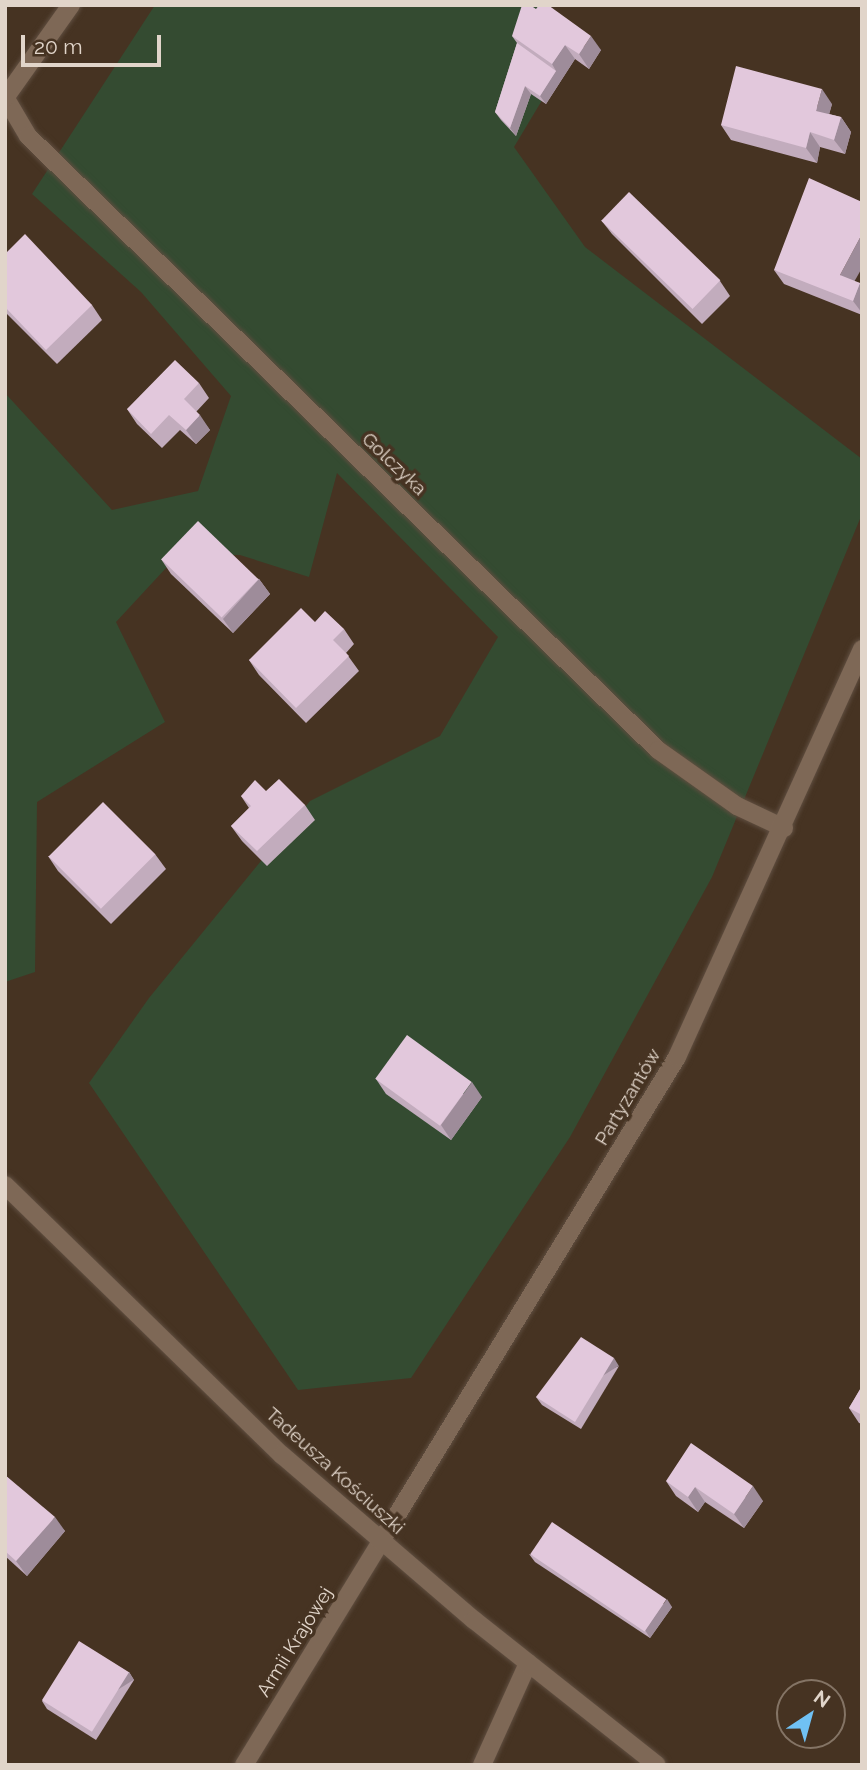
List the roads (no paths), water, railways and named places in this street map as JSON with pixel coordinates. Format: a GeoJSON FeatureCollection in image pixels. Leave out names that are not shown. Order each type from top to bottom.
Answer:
{"type":"FeatureCollection","features":[{"type":"Feature","properties":{"kind":"street"},"geometry":{"type":"LineString","coordinates":[[5,97],[71,5]]}},
{"type":"Feature","properties":{"kind":"street","name":"Golczyka"},"geometry":{"type":"LineString","coordinates":[[5,97],[28,136],[658,750],[737,806],[784,828]]}},
{"type":"Feature","properties":{"kind":"street","name":"Partyzantów"},"geometry":{"type":"LineString","coordinates":[[381,1541],[677,1057],[784,828],[862,649]]}},
{"type":"Feature","properties":{"kind":"street","name":"Tadeusza Kościuszki"},"geometry":{"type":"LineString","coordinates":[[5,1185],[282,1455],[528,1663],[657,1765]]}},
{"type":"Feature","properties":{"kind":"street","name":"Armii Krajowej"},"geometry":{"type":"LineString","coordinates":[[244,1765],[381,1541]]}},
{"type":"Feature","properties":{"kind":"street"},"geometry":{"type":"LineString","coordinates":[[482,1765],[528,1663]]}}]}
